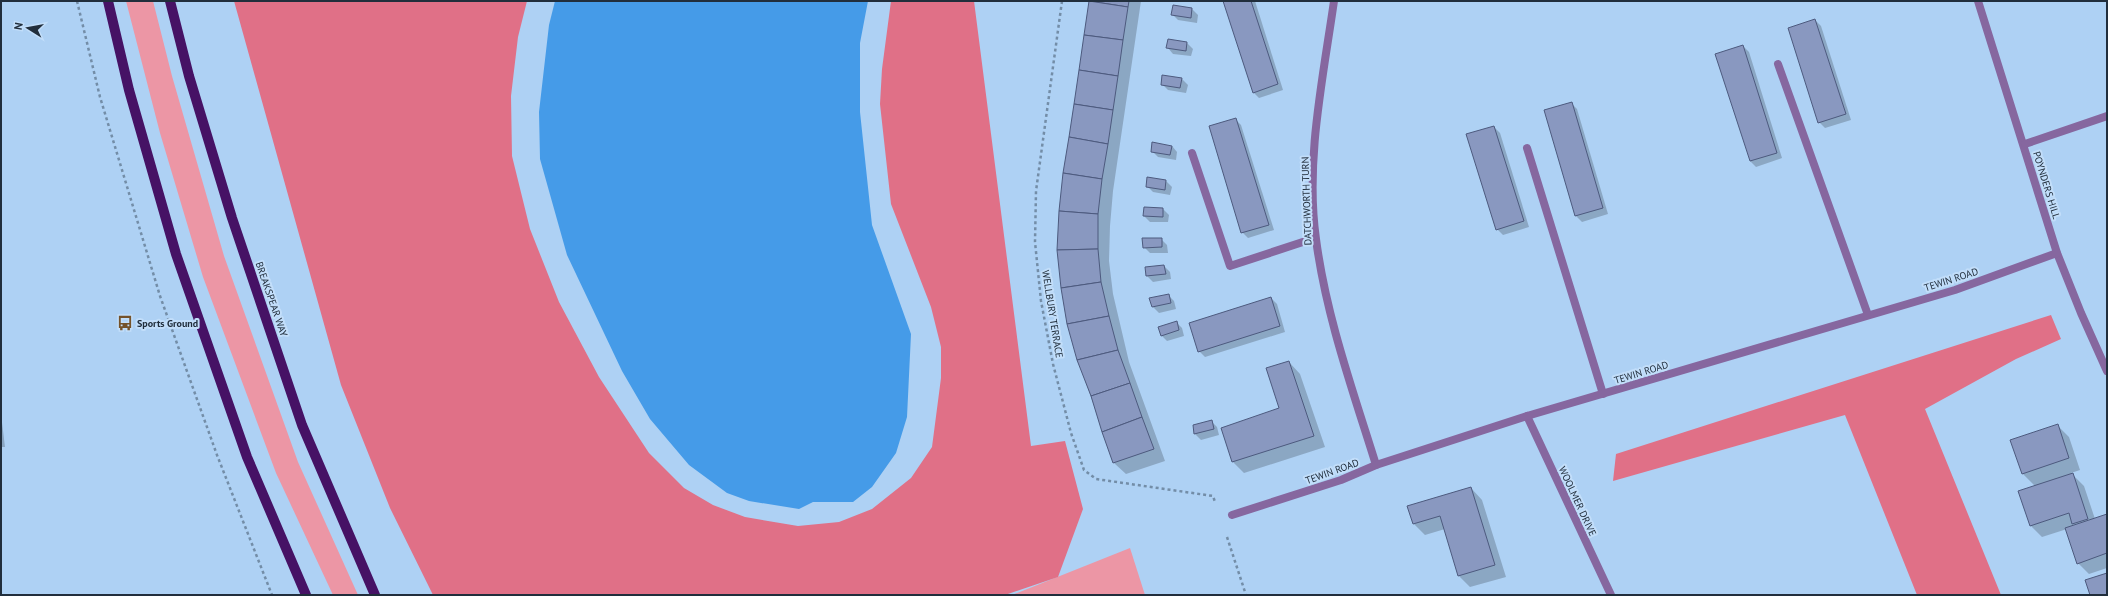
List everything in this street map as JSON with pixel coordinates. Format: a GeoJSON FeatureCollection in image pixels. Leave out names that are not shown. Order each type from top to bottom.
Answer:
{"type":"FeatureCollection","features":[{"type":"Feature","properties":{"kind":"main road"},"geometry":{"type":"LineString","coordinates":[[108,1],[129,90],[176,254],[247,457],[306,595]]}},
{"type":"Feature","properties":{"kind":"main road","name":"BREAKSPEAR WAY"},"geometry":{"type":"LineString","coordinates":[[170,1],[189,76],[216,166],[302,425],[375,595]]}},
{"type":"Feature","properties":{"kind":"street","name":"DATCHWORTH TURN"},"geometry":{"type":"LineString","coordinates":[[1334,1],[1315,134],[1315,238],[1330,313],[1376,465]]}},
{"type":"Feature","properties":{"kind":"street","name":"POYNDERS HILL"},"geometry":{"type":"LineString","coordinates":[[1978,1],[2058,253],[2081,313],[2107,371]]}},
{"type":"Feature","properties":{"kind":"street"},"geometry":{"type":"LineString","coordinates":[[1778,64],[1868,315]]}},
{"type":"Feature","properties":{"kind":"street"},"geometry":{"type":"LineString","coordinates":[[2024,144],[2107,116]]}},
{"type":"Feature","properties":{"kind":"street"},"geometry":{"type":"LineString","coordinates":[[1527,148],[1603,394]]}},
{"type":"Feature","properties":{"kind":"street"},"geometry":{"type":"LineString","coordinates":[[1192,154],[1230,266],[1315,238]]}},
{"type":"Feature","properties":{"kind":"street","name":"TEWIN ROAD"},"geometry":{"type":"LineString","coordinates":[[1232,515],[1341,480],[1376,465],[1527,416],[1954,290],[2058,253]]}},
{"type":"Feature","properties":{"kind":"street","name":"WOOLMER DRIVE"},"geometry":{"type":"LineString","coordinates":[[1527,416],[1611,595]]}},
{"type":"Feature","properties":{"kind":"path","name":"WELLBURY TERRACE"},"geometry":{"type":"LineString","coordinates":[[1062,1],[1036,191],[1035,242],[1041,301],[1053,364],[1072,433],[1084,470],[1096,479],[1213,496],[1215,503]]}},
{"type":"Feature","properties":{"kind":"path"},"geometry":{"type":"LineString","coordinates":[[1225,531],[1246,595]]}},
{"type":"Feature","properties":{"kind":"shaded area"},"geometry":{"type":"Polygon","coordinates":[[[126,1],[153,1],[172,76],[224,256],[298,462],[358,595],[333,595],[276,473],[203,277],[160,133],[126,1]]]}},
{"type":"Feature","properties":{"kind":"shaded area"},"geometry":{"type":"Polygon","coordinates":[[[234,1],[527,1],[518,37],[511,96],[512,156],[530,229],[559,302],[599,377],[649,453],[684,488],[713,505],[745,517],[798,526],[839,522],[872,509],[911,478],[932,447],[941,378],[941,347],[931,307],[891,204],[880,104],[882,69],[891,1],[974,1],[1031,446],[1065,441],[1083,509],[1058,577],[1005,595],[433,595],[390,508],[341,385],[234,1]]]}},
{"type":"Feature","properties":{"kind":"shaded area"},"geometry":{"type":"Polygon","coordinates":[[[2051,315],[2061,339],[2016,359],[1925,409],[2001,595],[1917,595],[1845,415],[1613,481],[1616,454],[2051,315]]]}},
{"type":"Feature","properties":{"kind":"shaded area"},"geometry":{"type":"Polygon","coordinates":[[[1130,548],[1145,595],[1012,595],[1130,548]]]}},
{"type":"Feature","properties":{"kind":"water"},"geometry":{"type":"Polygon","coordinates":[[[555,1],[868,1],[860,43],[860,112],[872,225],[911,334],[907,417],[896,453],[872,487],[853,502],[813,502],[799,509],[749,501],[727,493],[689,465],[650,419],[622,371],[567,255],[540,159],[539,112],[549,25],[555,1]]]}},
{"type":"Feature","properties":{"kind":"building"},"geometry":{"type":"Polygon","coordinates":[[[1089,1],[1129,1],[1128,7],[1089,1]]]}},
{"type":"Feature","properties":{"kind":"building"},"geometry":{"type":"Polygon","coordinates":[[[1089,1],[1128,7],[1123,40],[1084,35],[1089,1]]]}},
{"type":"Feature","properties":{"kind":"building"},"geometry":{"type":"Polygon","coordinates":[[[1223,1],[1251,1],[1278,84],[1253,93],[1223,1]]]}},
{"type":"Feature","properties":{"kind":"building"},"geometry":{"type":"Polygon","coordinates":[[[1173,5],[1192,8],[1191,18],[1171,15],[1173,5]]]}},
{"type":"Feature","properties":{"kind":"building"},"geometry":{"type":"Polygon","coordinates":[[[1815,19],[1846,114],[1818,123],[1788,28],[1815,19]]]}},
{"type":"Feature","properties":{"kind":"building"},"geometry":{"type":"Polygon","coordinates":[[[1084,35],[1123,40],[1118,76],[1079,70],[1084,35]]]}},
{"type":"Feature","properties":{"kind":"building"},"geometry":{"type":"Polygon","coordinates":[[[1168,39],[1187,42],[1186,51],[1166,48],[1168,39]]]}},
{"type":"Feature","properties":{"kind":"building"},"geometry":{"type":"Polygon","coordinates":[[[1743,45],[1777,153],[1750,161],[1715,54],[1743,45]]]}},
{"type":"Feature","properties":{"kind":"building"},"geometry":{"type":"Polygon","coordinates":[[[1079,70],[1118,76],[1113,110],[1074,104],[1079,70]]]}},
{"type":"Feature","properties":{"kind":"building"},"geometry":{"type":"Polygon","coordinates":[[[1162,75],[1182,78],[1180,88],[1161,85],[1162,75]]]}},
{"type":"Feature","properties":{"kind":"building"},"geometry":{"type":"Polygon","coordinates":[[[1572,102],[1603,208],[1575,216],[1544,110],[1572,102]]]}},
{"type":"Feature","properties":{"kind":"building"},"geometry":{"type":"Polygon","coordinates":[[[1074,104],[1113,110],[1108,144],[1069,137],[1074,104]]]}},
{"type":"Feature","properties":{"kind":"building"},"geometry":{"type":"Polygon","coordinates":[[[1236,118],[1269,225],[1241,233],[1209,126],[1236,118]]]}},
{"type":"Feature","properties":{"kind":"building"},"geometry":{"type":"Polygon","coordinates":[[[1494,126],[1524,221],[1496,230],[1466,134],[1494,126]]]}},
{"type":"Feature","properties":{"kind":"building"},"geometry":{"type":"Polygon","coordinates":[[[1069,137],[1108,144],[1102,179],[1063,173],[1069,137]]]}},
{"type":"Feature","properties":{"kind":"building"},"geometry":{"type":"Polygon","coordinates":[[[1152,142],[1172,146],[1170,155],[1151,152],[1152,142]]]}},
{"type":"Feature","properties":{"kind":"building"},"geometry":{"type":"Polygon","coordinates":[[[1063,173],[1102,179],[1098,214],[1059,211],[1063,173]]]}},
{"type":"Feature","properties":{"kind":"building"},"geometry":{"type":"Polygon","coordinates":[[[1147,177],[1166,180],[1165,190],[1146,187],[1147,177]]]}},
{"type":"Feature","properties":{"kind":"building"},"geometry":{"type":"Polygon","coordinates":[[[1144,207],[1163,208],[1163,217],[1143,216],[1144,207]]]}},
{"type":"Feature","properties":{"kind":"building"},"geometry":{"type":"Polygon","coordinates":[[[1059,211],[1098,214],[1098,249],[1057,250],[1059,211]]]}},
{"type":"Feature","properties":{"kind":"building"},"geometry":{"type":"Polygon","coordinates":[[[1142,238],[1162,238],[1162,247],[1143,248],[1142,238]]]}},
{"type":"Feature","properties":{"kind":"building"},"geometry":{"type":"Polygon","coordinates":[[[1098,249],[1101,282],[1061,288],[1057,250],[1098,249]]]}},
{"type":"Feature","properties":{"kind":"building"},"geometry":{"type":"Polygon","coordinates":[[[1164,265],[1166,274],[1146,276],[1145,267],[1164,265]]]}},
{"type":"Feature","properties":{"kind":"building"},"geometry":{"type":"Polygon","coordinates":[[[1101,282],[1109,316],[1067,324],[1061,288],[1101,282]]]}},
{"type":"Feature","properties":{"kind":"building"},"geometry":{"type":"Polygon","coordinates":[[[1169,294],[1171,303],[1152,307],[1149,298],[1169,294]]]}},
{"type":"Feature","properties":{"kind":"building"},"geometry":{"type":"Polygon","coordinates":[[[1271,297],[1280,326],[1198,352],[1189,323],[1271,297]]]}},
{"type":"Feature","properties":{"kind":"building"},"geometry":{"type":"Polygon","coordinates":[[[1109,316],[1118,350],[1077,360],[1067,324],[1109,316]]]}},
{"type":"Feature","properties":{"kind":"building"},"geometry":{"type":"Polygon","coordinates":[[[1177,321],[1179,330],[1161,336],[1158,327],[1177,321]]]}},
{"type":"Feature","properties":{"kind":"building"},"geometry":{"type":"Polygon","coordinates":[[[1118,350],[1130,383],[1091,396],[1077,360],[1118,350]]]}},
{"type":"Feature","properties":{"kind":"building"},"geometry":{"type":"Polygon","coordinates":[[[1289,361],[1314,436],[1232,462],[1221,428],[1279,408],[1266,368],[1289,361]]]}},
{"type":"Feature","properties":{"kind":"building"},"geometry":{"type":"Polygon","coordinates":[[[1130,383],[1142,417],[1102,432],[1091,396],[1130,383]]]}},
{"type":"Feature","properties":{"kind":"building"},"geometry":{"type":"Polygon","coordinates":[[[1142,417],[1154,449],[1113,463],[1102,432],[1142,417]]]}},
{"type":"Feature","properties":{"kind":"building"},"geometry":{"type":"Polygon","coordinates":[[[1212,420],[1214,429],[1194,434],[1193,425],[1212,420]]]}},
{"type":"Feature","properties":{"kind":"building"},"geometry":{"type":"Polygon","coordinates":[[[2058,424],[2069,458],[2022,474],[2010,440],[2058,424]]]}},
{"type":"Feature","properties":{"kind":"building"},"geometry":{"type":"Polygon","coordinates":[[[2073,473],[2088,519],[2072,524],[2069,513],[2030,526],[2018,491],[2073,473]]]}},
{"type":"Feature","properties":{"kind":"building"},"geometry":{"type":"Polygon","coordinates":[[[1471,487],[1495,565],[1458,576],[1440,516],[1413,524],[1407,506],[1471,487]]]}},
{"type":"Feature","properties":{"kind":"building"},"geometry":{"type":"Polygon","coordinates":[[[2107,514],[2107,553],[2077,564],[2065,528],[2107,514]]]}},
{"type":"Feature","properties":{"kind":"building"},"geometry":{"type":"Polygon","coordinates":[[[2107,573],[2107,595],[2090,595],[2085,580],[2107,573]]]}},
{"type":"Feature","properties":{"kind":"place","name":"Sports Ground"},"geometry":{"type":"Point","coordinates":[125,323]}}]}
